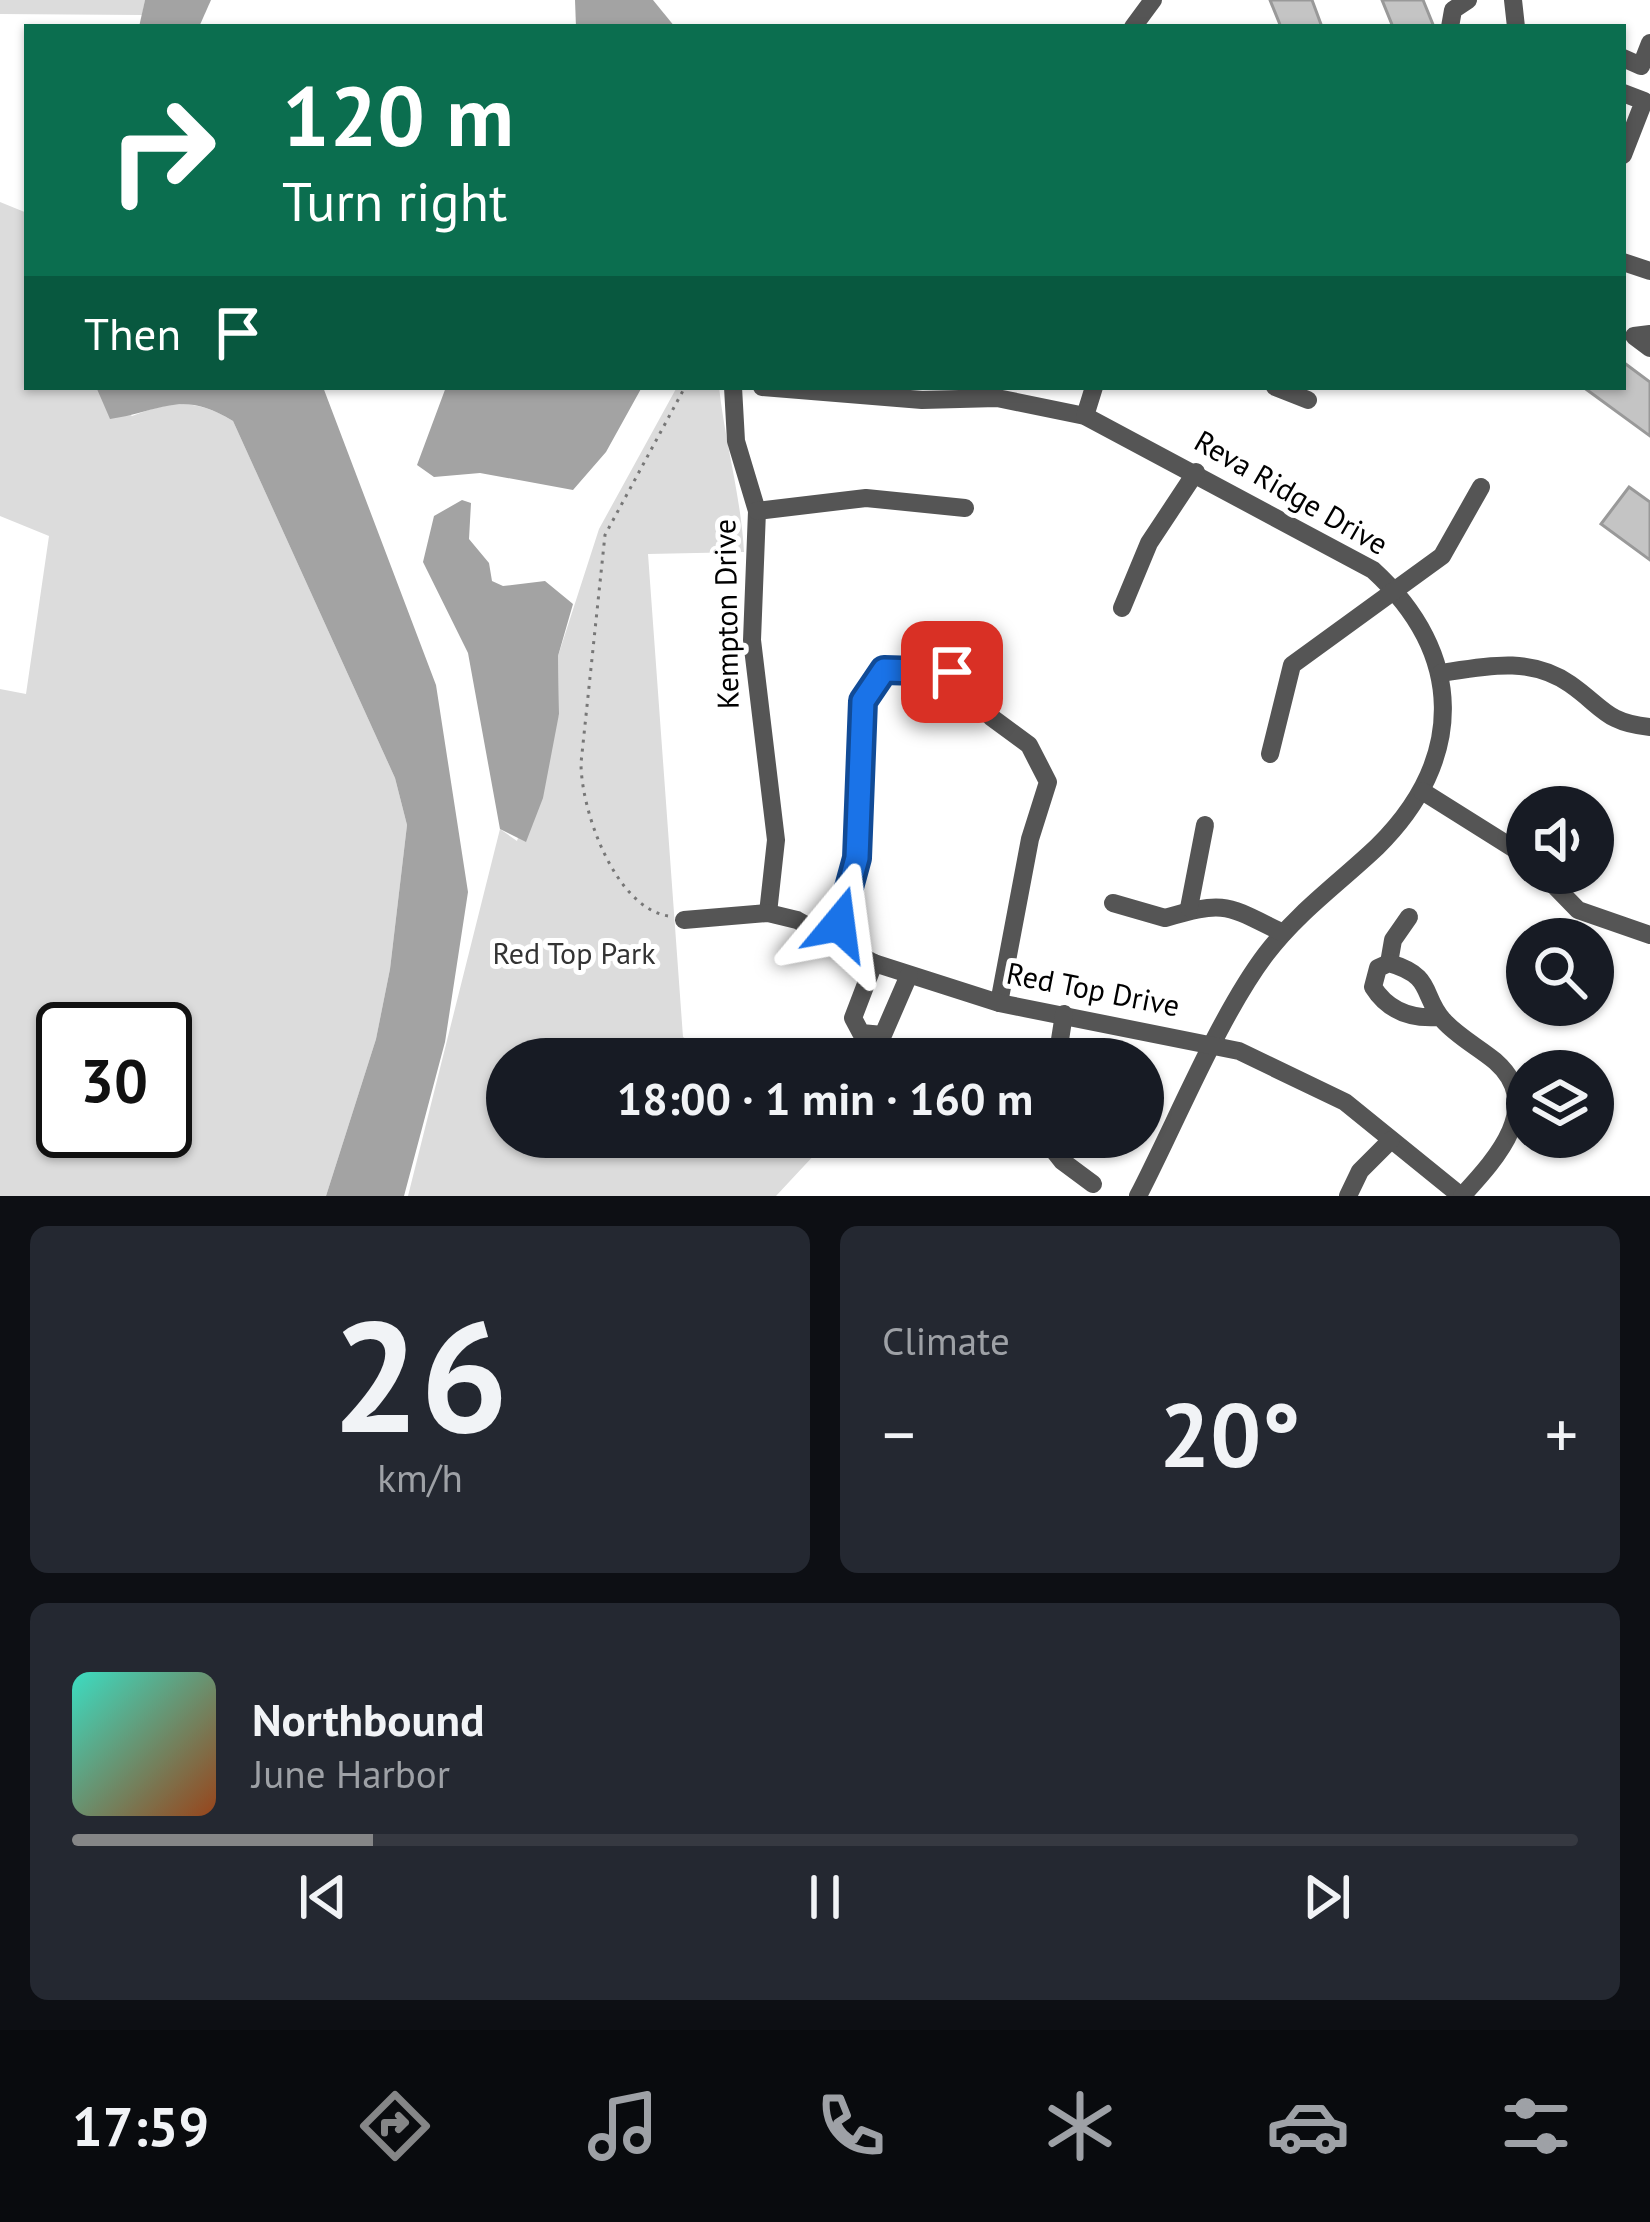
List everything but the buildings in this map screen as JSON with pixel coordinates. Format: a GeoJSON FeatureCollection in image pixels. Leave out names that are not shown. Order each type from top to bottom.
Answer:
{"type":"FeatureCollection","features":[{"type":"Feature","properties":{"kind":"street"},"geometry":{"type":"LineString","coordinates":[[1451,24],[1453,10],[1468,0]]}},
{"type":"Feature","properties":{"kind":"street"},"geometry":{"type":"LineString","coordinates":[[1626,59],[1641,66],[1650,43]]}},
{"type":"Feature","properties":{"kind":"street"},"geometry":{"type":"LineString","coordinates":[[1626,95],[1644,101],[1626,147]]}},
{"type":"Feature","properties":{"kind":"street"},"geometry":{"type":"LineString","coordinates":[[1650,334],[1634,336],[1650,348]]}},
{"type":"Feature","properties":{"kind":"street","name":"Kempton Drive"},"geometry":{"type":"LineString","coordinates":[[733,390],[736,441],[758,512],[752,640],[776,840],[768,913]]}},
{"type":"Feature","properties":{"kind":"street","name":"Reva Ridge Drive"},"geometry":{"type":"LineString","coordinates":[[795,390],[883,398],[997,398],[1085,416],[1373,570],[1419,621],[1441,673],[1441,738],[1422,791],[1376,848],[1283,933],[1262,959],[1138,1196]]}},
{"type":"Feature","properties":{"kind":"street"},"geometry":{"type":"LineString","coordinates":[[1085,416],[1093,390]]}},
{"type":"Feature","properties":{"kind":"street"},"geometry":{"type":"LineString","coordinates":[[1283,390],[1308,400]]}},
{"type":"Feature","properties":{"kind":"street"},"geometry":{"type":"LineString","coordinates":[[1122,608],[1149,543],[1196,472]]}},
{"type":"Feature","properties":{"kind":"street"},"geometry":{"type":"LineString","coordinates":[[1270,754],[1292,665],[1442,556],[1480,487]]}},
{"type":"Feature","properties":{"kind":"street"},"geometry":{"type":"LineString","coordinates":[[758,512],[866,498],[965,508]]}},
{"type":"Feature","properties":{"kind":"street"},"geometry":{"type":"LineString","coordinates":[[1441,673],[1499,664],[1532,667],[1570,684],[1610,719],[1650,727]]}},
{"type":"Feature","properties":{"kind":"street"},"geometry":{"type":"LineString","coordinates":[[833,940],[857,858],[863,701],[884,670],[952,672]]}},
{"type":"Feature","properties":{"kind":"street"},"geometry":{"type":"LineString","coordinates":[[991,717],[1029,746],[1048,782],[1030,839],[999,1003]]}},
{"type":"Feature","properties":{"kind":"street"},"geometry":{"type":"LineString","coordinates":[[1422,791],[1506,844]]}},
{"type":"Feature","properties":{"kind":"street"},"geometry":{"type":"LineString","coordinates":[[1189,908],[1204,824]]}},
{"type":"Feature","properties":{"kind":"street"},"geometry":{"type":"LineString","coordinates":[[1562,894],[1578,910],[1650,935]]}},
{"type":"Feature","properties":{"kind":"street"},"geometry":{"type":"LineString","coordinates":[[1113,903],[1165,918],[1189,908],[1225,905],[1283,933]]}},
{"type":"Feature","properties":{"kind":"street","name":"Red Top Drive"},"geometry":{"type":"LineString","coordinates":[[684,920],[768,913],[874,963],[999,1003],[1215,1046],[1301,1077],[1345,1102],[1462,1196]]}},
{"type":"Feature","properties":{"kind":"street"},"geometry":{"type":"LineString","coordinates":[[1409,917],[1393,940],[1389,963],[1373,976],[1378,996],[1408,1015],[1439,1017]]}},
{"type":"Feature","properties":{"kind":"street"},"geometry":{"type":"LineString","coordinates":[[874,963],[853,1018],[860,1033],[883,1035],[909,975]]}},
{"type":"Feature","properties":{"kind":"street"},"geometry":{"type":"LineString","coordinates":[[1389,963],[1406,968],[1426,985],[1439,1017],[1500,1065],[1511,1082],[1517,1110],[1500,1154],[1462,1196]]}},
{"type":"Feature","properties":{"kind":"street"},"geometry":{"type":"LineString","coordinates":[[1060,1038],[1064,1014]]}},
{"type":"Feature","properties":{"kind":"street"},"geometry":{"type":"LineString","coordinates":[[1348,1196],[1360,1171],[1391,1140]]}},
{"type":"Feature","properties":{"kind":"street"},"geometry":{"type":"LineString","coordinates":[[1060,1158],[1093,1184]]}},
{"type":"Feature","properties":{"kind":"path"},"geometry":{"type":"LineString","coordinates":[[683,390],[605,535],[581,763],[585,812],[631,896],[655,914],[683,916],[684,920]]}},
{"type":"Feature","properties":{"kind":"green space"},"geometry":{"type":"Polygon","coordinates":[[[0,0],[145,0],[142,15],[0,14],[0,0]]]}},
{"type":"Feature","properties":{"kind":"green space"},"geometry":{"type":"Polygon","coordinates":[[[0,202],[24,212],[24,390],[102,390],[132,416],[183,404],[207,408],[233,421],[395,778],[407,825],[390,969],[376,1039],[326,1196],[0,1196],[0,689],[26,694],[49,536],[0,516],[0,202]]]}},
{"type":"Feature","properties":{"kind":"green space","name":"Red Top Park"},"geometry":{"type":"Polygon","coordinates":[[[675,390],[719,390],[744,552],[648,554],[685,1038],[486,1038],[486,1158],[811,1158],[776,1196],[408,1196],[500,829],[517,841],[559,714],[558,656],[599,529],[675,390]]]}},
{"type":"Feature","properties":{"kind":"shaded area"},"geometry":{"type":"Polygon","coordinates":[[[145,0],[211,0],[200,24],[140,24],[145,0]]]}},
{"type":"Feature","properties":{"kind":"shaded area"},"geometry":{"type":"Polygon","coordinates":[[[575,0],[653,0],[673,24],[576,24],[575,0]]]}},
{"type":"Feature","properties":{"kind":"shaded area"},"geometry":{"type":"Polygon","coordinates":[[[97,390],[324,390],[436,685],[468,892],[445,1042],[404,1196],[326,1196],[376,1039],[390,969],[407,825],[395,778],[233,421],[185,404],[110,419],[97,390]]]}},
{"type":"Feature","properties":{"kind":"shaded area"},"geometry":{"type":"Polygon","coordinates":[[[445,390],[640,390],[606,452],[573,490],[480,473],[434,477],[417,465],[445,390]]]}},
{"type":"Feature","properties":{"kind":"shaded area"},"geometry":{"type":"Polygon","coordinates":[[[462,500],[471,503],[469,539],[489,563],[492,581],[503,586],[545,581],[573,604],[558,656],[559,714],[543,798],[526,842],[500,829],[468,653],[423,562],[434,516],[462,500]]]}},
{"type":"Feature","properties":{"kind":"route"},"geometry":{"type":"LineString","coordinates":[[839,924],[857,858],[863,701],[871,683],[891,669],[952,672]]}}]}
